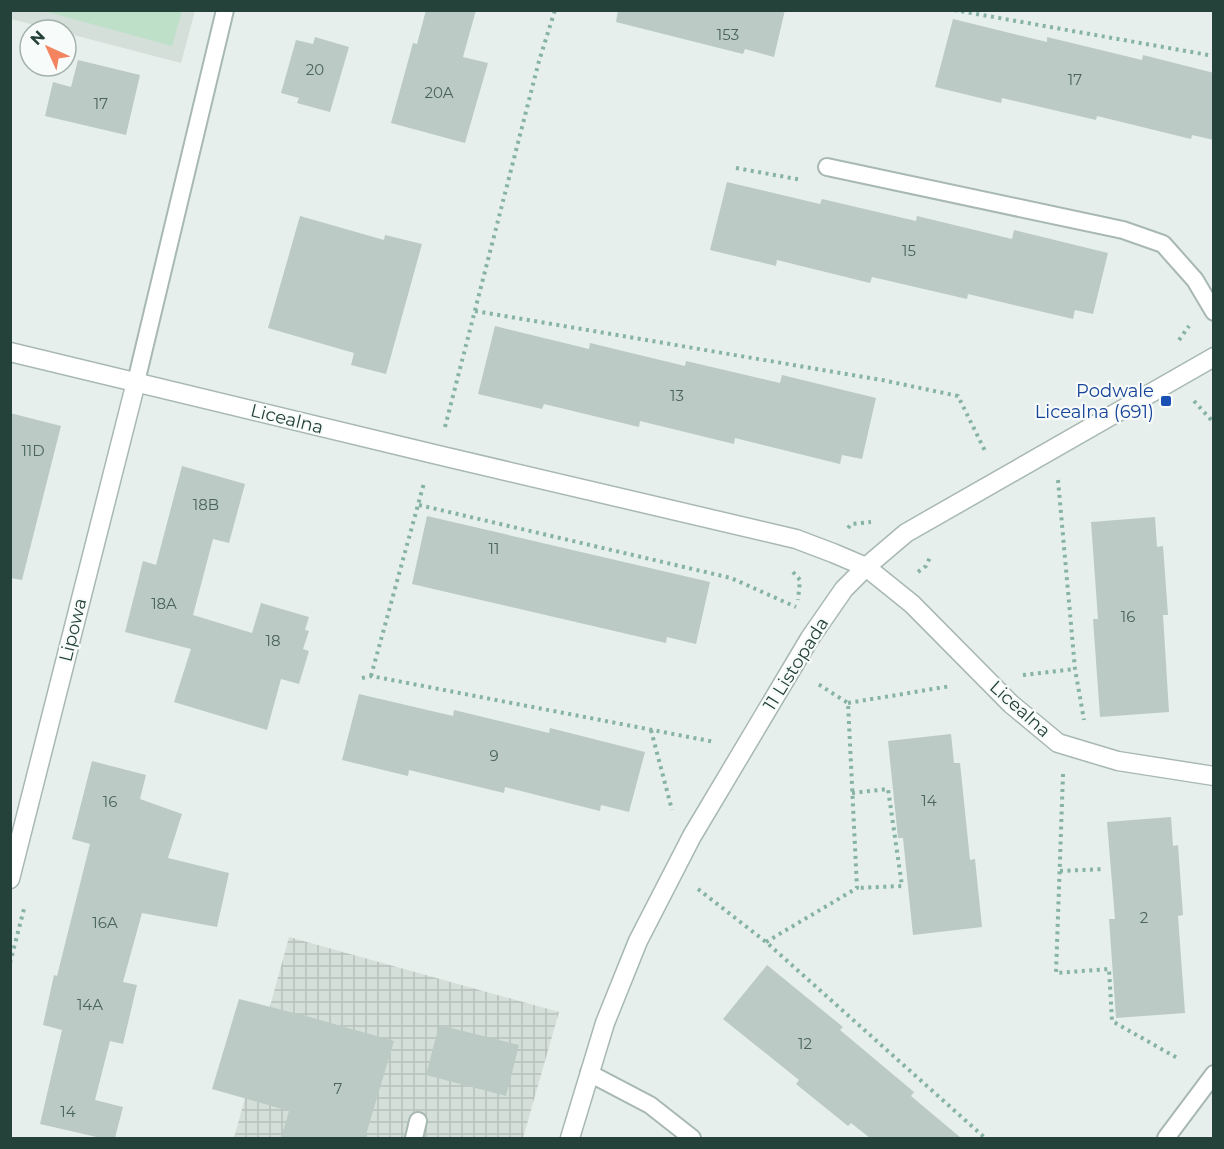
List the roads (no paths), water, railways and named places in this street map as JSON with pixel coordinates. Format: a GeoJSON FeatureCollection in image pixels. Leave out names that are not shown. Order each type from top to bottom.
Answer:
{"type":"FeatureCollection","features":[{"type":"Feature","properties":{"kind":"street","name":"Licealna"},"geometry":{"type":"LineString","coordinates":[[10,352],[796,538],[866,567],[912,604],[1011,704],[1058,743],[1118,761],[1214,776]]}},
{"type":"Feature","properties":{"kind":"street","name":"11 Listopada"},"geometry":{"type":"LineString","coordinates":[[570,1138],[604,1023],[638,941],[692,836],[810,638],[844,590],[866,567],[906,533],[1214,357]]}},
{"type":"Feature","properties":{"kind":"street","name":"Lipowa"},"geometry":{"type":"LineString","coordinates":[[10,879],[136,382]]}},
{"type":"Feature","properties":{"kind":"lane"},"geometry":{"type":"LineString","coordinates":[[136,382],[225,10]]}},
{"type":"Feature","properties":{"kind":"lane"},"geometry":{"type":"LineString","coordinates":[[827,167],[1123,230],[1162,244],[1195,280],[1214,312]]}},
{"type":"Feature","properties":{"kind":"lane"},"geometry":{"type":"LineString","coordinates":[[589,1073],[650,1105],[692,1138]]}},
{"type":"Feature","properties":{"kind":"lane"},"geometry":{"type":"LineString","coordinates":[[1166,1138],[1214,1074]]}},
{"type":"Feature","properties":{"kind":"lane"},"geometry":{"type":"LineString","coordinates":[[414,1138],[418,1121]]}},
{"type":"Feature","properties":{"kind":"place","name":"Podwale Licealna (691)"},"geometry":{"type":"Point","coordinates":[1166,401]}}]}
